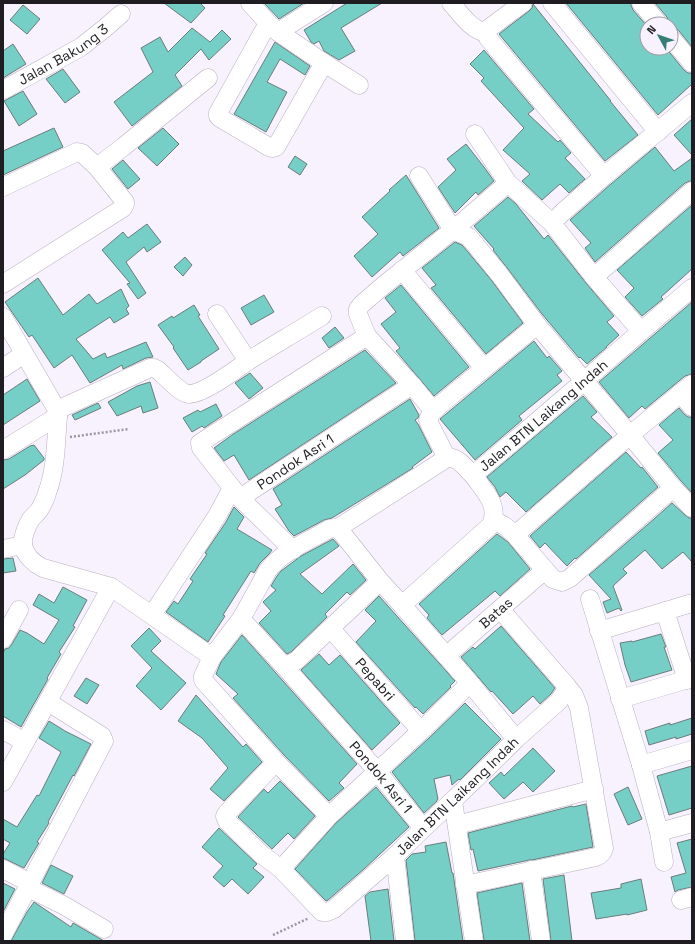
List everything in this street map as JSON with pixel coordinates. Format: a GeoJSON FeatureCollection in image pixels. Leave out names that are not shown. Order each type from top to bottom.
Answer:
{"type":"FeatureCollection","features":[{"type":"Feature","properties":{"kind":"street"},"geometry":{"type":"LineString","coordinates":[[250,3],[273,27],[359,85]]}},
{"type":"Feature","properties":{"kind":"street"},"geometry":{"type":"LineString","coordinates":[[324,3],[273,27],[218,113],[218,116],[269,147],[276,147],[324,62]]}},
{"type":"Feature","properties":{"kind":"street"},"geometry":{"type":"LineString","coordinates":[[451,3],[466,21],[473,27],[486,33],[488,38],[604,176]]}},
{"type":"Feature","properties":{"kind":"street"},"geometry":{"type":"LineString","coordinates":[[486,33],[488,29],[522,3]]}},
{"type":"Feature","properties":{"kind":"street"},"geometry":{"type":"LineString","coordinates":[[552,3],[658,132]]}},
{"type":"Feature","properties":{"kind":"street"},"geometry":{"type":"LineString","coordinates":[[641,3],[652,16]]}},
{"type":"Feature","properties":{"kind":"street","name":"Jalan Bakung 3"},"geometry":{"type":"LineString","coordinates":[[3,90],[81,47],[121,14]]}},
{"type":"Feature","properties":{"kind":"street"},"geometry":{"type":"LineString","coordinates":[[679,48],[692,63]]}},
{"type":"Feature","properties":{"kind":"street"},"geometry":{"type":"LineString","coordinates":[[97,167],[208,78]]}},
{"type":"Feature","properties":{"kind":"street"},"geometry":{"type":"LineString","coordinates":[[552,223],[562,212],[604,176],[692,103]]}},
{"type":"Feature","properties":{"kind":"street"},"geometry":{"type":"LineString","coordinates":[[474,134],[508,183],[552,223],[594,277],[641,331]]}},
{"type":"Feature","properties":{"kind":"street"},"geometry":{"type":"LineString","coordinates":[[3,187],[77,152],[82,153],[97,167],[125,202],[123,208],[3,284]]}},
{"type":"Feature","properties":{"kind":"street"},"geometry":{"type":"LineString","coordinates":[[419,176],[454,230],[469,237],[500,275],[537,325],[673,488],[692,508]]}},
{"type":"Feature","properties":{"kind":"street"},"geometry":{"type":"LineString","coordinates":[[431,413],[430,408],[412,385],[367,336],[358,314],[358,309],[374,293],[454,230],[508,183]]}},
{"type":"Feature","properties":{"kind":"street"},"geometry":{"type":"LineString","coordinates":[[594,277],[692,191]]}},
{"type":"Feature","properties":{"kind":"street"},"geometry":{"type":"LineString","coordinates":[[402,270],[484,368]]}},
{"type":"Feature","properties":{"kind":"street","name":"Jalan BTN Laikang Indah"},"geometry":{"type":"LineString","coordinates":[[491,525],[494,518],[491,501],[473,475],[692,288]]}},
{"type":"Feature","properties":{"kind":"street"},"geometry":{"type":"LineString","coordinates":[[217,314],[248,361]]}},
{"type":"Feature","properties":{"kind":"street"},"geometry":{"type":"LineString","coordinates":[[3,450],[57,413],[150,368],[158,370],[183,392],[195,394],[208,388],[248,361],[322,316]]}},
{"type":"Feature","properties":{"kind":"street"},"geometry":{"type":"LineString","coordinates":[[3,317],[57,413],[52,475],[41,508],[27,527],[23,545],[26,552],[36,564],[43,568],[111,587],[212,657]]}},
{"type":"Feature","properties":{"kind":"street"},"geometry":{"type":"LineString","coordinates":[[447,458],[428,420],[431,413],[537,325]]}},
{"type":"Feature","properties":{"kind":"street"},"geometry":{"type":"LineString","coordinates":[[152,615],[217,516],[236,493],[201,448],[200,443],[367,336]]}},
{"type":"Feature","properties":{"kind":"street"},"geometry":{"type":"LineString","coordinates":[[3,368],[24,354]]}},
{"type":"Feature","properties":{"kind":"street","name":"Pondok Asri 1"},"geometry":{"type":"LineString","coordinates":[[293,550],[236,493],[412,385]]}},
{"type":"Feature","properties":{"kind":"street"},"geometry":{"type":"LineString","coordinates":[[515,535],[686,388],[692,407]]}},
{"type":"Feature","properties":{"kind":"street"},"geometry":{"type":"LineString","coordinates":[[329,816],[276,762],[203,680],[203,676],[212,657],[241,620],[268,570],[274,562],[329,529],[338,528],[447,458],[450,457],[459,461],[473,475]]}},
{"type":"Feature","properties":{"kind":"street"},"geometry":{"type":"LineString","coordinates":[[402,606],[496,522],[501,523],[515,535],[553,579],[562,582],[567,580],[673,488]]}},
{"type":"Feature","properties":{"kind":"street","name":"Jalan BTN Laikang Indah"},"geometry":{"type":"LineString","coordinates":[[338,528],[380,581],[470,683],[516,739],[395,856],[405,941]]}},
{"type":"Feature","properties":{"kind":"street"},"geometry":{"type":"LineString","coordinates":[[3,549],[23,545]]}},
{"type":"Feature","properties":{"kind":"street","name":"Batas"},"geometry":{"type":"LineString","coordinates":[[446,656],[545,570]]}},
{"type":"Feature","properties":{"kind":"street"},"geometry":{"type":"LineString","coordinates":[[285,667],[297,660],[380,581]]}},
{"type":"Feature","properties":{"kind":"street"},"geometry":{"type":"LineString","coordinates":[[3,782],[111,587]]}},
{"type":"Feature","properties":{"kind":"street"},"geometry":{"type":"LineString","coordinates":[[590,599],[659,832],[664,862]]}},
{"type":"Feature","properties":{"kind":"street"},"geometry":{"type":"LineString","coordinates":[[599,631],[692,603]]}},
{"type":"Feature","properties":{"kind":"street"},"geometry":{"type":"LineString","coordinates":[[465,885],[596,857],[603,853],[604,848],[579,708],[574,695],[500,609]]}},
{"type":"Feature","properties":{"kind":"street"},"geometry":{"type":"LineString","coordinates":[[3,639],[19,610]]}},
{"type":"Feature","properties":{"kind":"street"},"geometry":{"type":"LineString","coordinates":[[620,699],[689,679],[665,611]]}},
{"type":"Feature","properties":{"kind":"street","name":"Pondok Asri 1"},"geometry":{"type":"LineString","coordinates":[[241,620],[285,667],[377,771],[423,828]]}},
{"type":"Feature","properties":{"kind":"street","name":"Pepabri"},"geometry":{"type":"LineString","coordinates":[[331,629],[420,731]]}},
{"type":"Feature","properties":{"kind":"street"},"geometry":{"type":"LineString","coordinates":[[281,869],[329,816],[470,683]]}},
{"type":"Feature","properties":{"kind":"street"},"geometry":{"type":"LineString","coordinates":[[516,739],[559,701],[566,690],[566,685]]}},
{"type":"Feature","properties":{"kind":"street"},"geometry":{"type":"LineString","coordinates":[[3,935],[104,740],[102,736],[48,702]]}},
{"type":"Feature","properties":{"kind":"street"},"geometry":{"type":"LineString","coordinates":[[3,730],[26,742]]}},
{"type":"Feature","properties":{"kind":"street"},"geometry":{"type":"LineString","coordinates":[[640,765],[692,750]]}},
{"type":"Feature","properties":{"kind":"street"},"geometry":{"type":"LineString","coordinates":[[276,762],[224,816],[227,821],[261,854],[281,869],[322,912],[327,912],[334,909],[395,856]]}},
{"type":"Feature","properties":{"kind":"street"},"geometry":{"type":"LineString","coordinates":[[456,825],[594,789]]}},
{"type":"Feature","properties":{"kind":"street"},"geometry":{"type":"LineString","coordinates":[[453,801],[474,941]]}},
{"type":"Feature","properties":{"kind":"street"},"geometry":{"type":"LineString","coordinates":[[659,832],[692,823]]}},
{"type":"Feature","properties":{"kind":"street"},"geometry":{"type":"LineString","coordinates":[[3,870],[104,929]]}},
{"type":"Feature","properties":{"kind":"street"},"geometry":{"type":"LineString","coordinates":[[531,870],[541,941]]}},
{"type":"Feature","properties":{"kind":"path"},"geometry":{"type":"LineString","coordinates":[[56,439],[129,429]]}},
{"type":"Feature","properties":{"kind":"path"},"geometry":{"type":"LineString","coordinates":[[273,935],[322,912]]}},
{"type":"Feature","properties":{"kind":"building"},"geometry":{"type":"Polygon","coordinates":[[[164,3],[200,3],[205,8],[191,23],[164,3]]]}},
{"type":"Feature","properties":{"kind":"building"},"geometry":{"type":"Polygon","coordinates":[[[264,3],[304,3],[279,19],[264,3]]]}},
{"type":"Feature","properties":{"kind":"building"},"geometry":{"type":"Polygon","coordinates":[[[347,3],[382,3],[341,28],[355,51],[339,60],[324,51],[319,41],[314,44],[311,42],[304,30],[347,3]]]}},
{"type":"Feature","properties":{"kind":"building"},"geometry":{"type":"Polygon","coordinates":[[[566,3],[631,3],[633,10],[639,17],[639,56],[673,56],[684,70],[688,73],[692,73],[692,84],[658,115],[566,3]]]}},
{"type":"Feature","properties":{"kind":"building"},"geometry":{"type":"Polygon","coordinates":[[[655,3],[692,3],[692,47],[679,31],[679,16],[666,16],[655,3]]]}},
{"type":"Feature","properties":{"kind":"building"},"geometry":{"type":"Polygon","coordinates":[[[533,4],[638,135],[605,161],[499,34],[529,11],[533,4]]]}},
{"type":"Feature","properties":{"kind":"building"},"geometry":{"type":"Polygon","coordinates":[[[23,5],[40,19],[27,34],[10,20],[23,5]]]}},
{"type":"Feature","properties":{"kind":"building"},"geometry":{"type":"Polygon","coordinates":[[[192,28],[210,42],[222,30],[231,39],[209,60],[201,49],[175,75],[182,86],[132,126],[114,102],[153,72],[141,48],[160,37],[168,52],[192,28]]]}},
{"type":"Feature","properties":{"kind":"building"},"geometry":{"type":"Polygon","coordinates":[[[275,42],[310,66],[305,75],[280,59],[267,82],[287,92],[266,132],[234,114],[275,42]]]}},
{"type":"Feature","properties":{"kind":"building"},"geometry":{"type":"Polygon","coordinates":[[[13,44],[26,64],[3,78],[3,51],[13,44]]]}},
{"type":"Feature","properties":{"kind":"building"},"geometry":{"type":"Polygon","coordinates":[[[484,50],[534,109],[528,114],[558,142],[560,140],[571,153],[565,158],[585,179],[569,193],[560,184],[542,200],[522,181],[530,174],[503,150],[524,128],[481,81],[484,78],[470,64],[484,50]]]}},
{"type":"Feature","properties":{"kind":"building"},"geometry":{"type":"Polygon","coordinates":[[[63,69],[80,92],[65,103],[46,79],[63,69]]]}},
{"type":"Feature","properties":{"kind":"building"},"geometry":{"type":"Polygon","coordinates":[[[23,91],[37,114],[19,126],[4,101],[23,91]]]}},
{"type":"Feature","properties":{"kind":"building"},"geometry":{"type":"Polygon","coordinates":[[[692,119],[692,155],[674,135],[692,119]]]}},
{"type":"Feature","properties":{"kind":"building"},"geometry":{"type":"Polygon","coordinates":[[[54,128],[63,147],[3,175],[3,151],[54,128]]]}},
{"type":"Feature","properties":{"kind":"building"},"geometry":{"type":"Polygon","coordinates":[[[163,128],[179,144],[157,166],[138,148],[163,128]]]}},
{"type":"Feature","properties":{"kind":"building"},"geometry":{"type":"Polygon","coordinates":[[[466,144],[494,181],[478,195],[476,192],[455,213],[438,187],[456,170],[447,159],[466,144]]]}},
{"type":"Feature","properties":{"kind":"building"},"geometry":{"type":"Polygon","coordinates":[[[655,147],[674,171],[692,158],[692,181],[685,183],[595,262],[585,248],[591,243],[570,220],[655,147]]]}},
{"type":"Feature","properties":{"kind":"building"},"geometry":{"type":"Polygon","coordinates":[[[295,156],[307,164],[300,175],[288,167],[295,156]]]}},
{"type":"Feature","properties":{"kind":"building"},"geometry":{"type":"Polygon","coordinates":[[[123,160],[140,179],[128,189],[112,169],[123,160]]]}},
{"type":"Feature","properties":{"kind":"building"},"geometry":{"type":"Polygon","coordinates":[[[406,175],[439,228],[403,256],[400,252],[372,277],[354,256],[378,234],[362,217],[406,175]]]}},
{"type":"Feature","properties":{"kind":"building"},"geometry":{"type":"Polygon","coordinates":[[[508,197],[516,204],[544,239],[548,235],[614,316],[607,322],[619,335],[587,364],[580,357],[579,358],[542,314],[493,250],[494,249],[474,226],[508,197]]]}},
{"type":"Feature","properties":{"kind":"building"},"geometry":{"type":"Polygon","coordinates":[[[692,205],[692,269],[661,297],[663,299],[642,316],[625,297],[634,288],[617,270],[692,205]]]}},
{"type":"Feature","properties":{"kind":"building"},"geometry":{"type":"Polygon","coordinates":[[[147,224],[161,242],[147,252],[144,247],[126,262],[146,293],[138,299],[127,284],[130,283],[102,250],[123,232],[128,238],[147,224]]]}},
{"type":"Feature","properties":{"kind":"building"},"geometry":{"type":"Polygon","coordinates":[[[455,242],[462,245],[468,252],[492,281],[523,323],[486,354],[431,288],[436,285],[422,268],[455,242]]]}},
{"type":"Feature","properties":{"kind":"building"},"geometry":{"type":"Polygon","coordinates":[[[185,257],[192,265],[183,276],[174,267],[185,257]]]}},
{"type":"Feature","properties":{"kind":"building"},"geometry":{"type":"Polygon","coordinates":[[[38,278],[63,315],[89,294],[97,304],[121,289],[129,306],[126,309],[129,314],[114,323],[110,317],[76,339],[93,359],[105,353],[107,358],[146,342],[153,357],[146,358],[123,369],[122,365],[90,383],[72,355],[54,368],[32,335],[29,337],[5,302],[38,278]]]}},
{"type":"Feature","properties":{"kind":"building"},"geometry":{"type":"Polygon","coordinates":[[[401,285],[469,367],[434,396],[396,351],[400,348],[381,324],[396,312],[385,298],[401,285]]]}},
{"type":"Feature","properties":{"kind":"building"},"geometry":{"type":"Polygon","coordinates":[[[264,295],[274,312],[251,325],[241,308],[264,295]]]}},
{"type":"Feature","properties":{"kind":"building"},"geometry":{"type":"Polygon","coordinates":[[[692,302],[692,374],[685,376],[645,409],[642,406],[629,418],[599,382],[692,302]]]}},
{"type":"Feature","properties":{"kind":"building"},"geometry":{"type":"Polygon","coordinates":[[[194,305],[200,315],[198,316],[219,349],[188,370],[158,325],[194,305]]]}},
{"type":"Feature","properties":{"kind":"building"},"geometry":{"type":"Polygon","coordinates":[[[335,327],[344,338],[329,348],[322,338],[335,327]]]}},
{"type":"Feature","properties":{"kind":"building"},"geometry":{"type":"Polygon","coordinates":[[[534,341],[547,358],[549,356],[562,371],[557,375],[562,381],[519,416],[522,420],[475,460],[440,419],[534,341]]]}},
{"type":"Feature","properties":{"kind":"building"},"geometry":{"type":"Polygon","coordinates":[[[365,350],[396,383],[249,480],[234,455],[224,461],[214,448],[232,435],[365,350]]]}},
{"type":"Feature","properties":{"kind":"building"},"geometry":{"type":"Polygon","coordinates":[[[250,373],[263,388],[249,399],[235,383],[250,373]]]}},
{"type":"Feature","properties":{"kind":"building"},"geometry":{"type":"Polygon","coordinates":[[[27,379],[40,401],[3,425],[3,395],[27,379]]]}},
{"type":"Feature","properties":{"kind":"building"},"geometry":{"type":"Polygon","coordinates":[[[150,382],[158,408],[143,413],[141,406],[117,416],[108,402],[137,386],[150,382]]]}},
{"type":"Feature","properties":{"kind":"building"},"geometry":{"type":"Polygon","coordinates":[[[583,396],[597,412],[591,417],[612,437],[526,512],[506,492],[500,497],[495,487],[487,477],[583,396]]]}},
{"type":"Feature","properties":{"kind":"building"},"geometry":{"type":"Polygon","coordinates":[[[410,399],[419,415],[415,420],[432,452],[412,467],[413,468],[332,518],[324,520],[294,536],[289,531],[275,509],[282,505],[273,489],[410,399]]]}},
{"type":"Feature","properties":{"kind":"building"},"geometry":{"type":"Polygon","coordinates":[[[98,403],[101,408],[75,420],[72,415],[98,403]]]}},
{"type":"Feature","properties":{"kind":"building"},"geometry":{"type":"Polygon","coordinates":[[[216,404],[222,416],[204,428],[202,426],[192,432],[183,418],[198,410],[200,412],[216,404]]]}},
{"type":"Feature","properties":{"kind":"building"},"geometry":{"type":"Polygon","coordinates":[[[679,408],[688,417],[692,417],[692,493],[658,453],[673,440],[659,425],[679,408]]]}},
{"type":"Feature","properties":{"kind":"building"},"geometry":{"type":"Polygon","coordinates":[[[34,445],[44,460],[25,475],[3,489],[3,460],[9,459],[34,445]]]}},
{"type":"Feature","properties":{"kind":"building"},"geometry":{"type":"Polygon","coordinates":[[[626,452],[641,468],[642,467],[658,487],[567,566],[545,543],[540,548],[530,536],[626,452]]]}},
{"type":"Feature","properties":{"kind":"building"},"geometry":{"type":"Polygon","coordinates":[[[672,503],[689,518],[692,518],[692,562],[683,552],[662,569],[645,550],[623,569],[627,573],[613,586],[622,610],[621,611],[619,608],[607,613],[603,602],[611,599],[589,575],[672,503]]]}},
{"type":"Feature","properties":{"kind":"building"},"geometry":{"type":"Polygon","coordinates":[[[234,507],[244,517],[237,529],[272,550],[260,563],[254,573],[251,571],[208,642],[166,612],[174,601],[178,604],[193,581],[190,579],[207,554],[205,553],[226,522],[234,507]]]}},
{"type":"Feature","properties":{"kind":"building"},"geometry":{"type":"Polygon","coordinates":[[[497,534],[508,542],[530,569],[500,596],[495,591],[442,635],[427,618],[429,615],[419,604],[497,534]]]}},
{"type":"Feature","properties":{"kind":"building"},"geometry":{"type":"Polygon","coordinates":[[[333,539],[339,546],[300,574],[322,594],[353,564],[366,580],[350,595],[347,592],[325,614],[327,617],[291,652],[287,654],[259,623],[271,611],[263,602],[276,590],[271,586],[281,571],[301,556],[333,539]]]}},
{"type":"Feature","properties":{"kind":"building"},"geometry":{"type":"Polygon","coordinates":[[[13,558],[16,571],[3,573],[3,559],[13,558]]]}},
{"type":"Feature","properties":{"kind":"building"},"geometry":{"type":"Polygon","coordinates":[[[63,587],[87,600],[73,626],[75,627],[59,652],[61,654],[21,727],[3,716],[3,653],[5,649],[9,648],[12,644],[20,630],[44,644],[59,620],[33,605],[39,594],[54,603],[63,587]]]}},
{"type":"Feature","properties":{"kind":"building"},"geometry":{"type":"Polygon","coordinates":[[[379,596],[455,681],[450,686],[451,687],[423,714],[416,707],[415,708],[356,642],[376,621],[365,610],[379,596]]]}},
{"type":"Feature","properties":{"kind":"building"},"geometry":{"type":"Polygon","coordinates":[[[501,626],[555,688],[540,704],[533,696],[513,714],[492,691],[491,692],[461,657],[473,647],[475,649],[501,626]]]}},
{"type":"Feature","properties":{"kind":"building"},"geometry":{"type":"Polygon","coordinates":[[[149,628],[161,641],[151,651],[186,683],[161,710],[136,686],[152,668],[131,646],[149,628]]]}},
{"type":"Feature","properties":{"kind":"building"},"geometry":{"type":"Polygon","coordinates":[[[661,634],[672,670],[631,682],[620,643],[632,642],[661,634]]]}},
{"type":"Feature","properties":{"kind":"building"},"geometry":{"type":"Polygon","coordinates":[[[242,635],[357,764],[339,783],[344,788],[329,801],[284,755],[233,698],[238,694],[216,674],[221,662],[242,635]]]}},
{"type":"Feature","properties":{"kind":"building"},"geometry":{"type":"Polygon","coordinates":[[[319,654],[329,665],[340,655],[400,723],[372,750],[301,670],[319,654]]]}},
{"type":"Feature","properties":{"kind":"building"},"geometry":{"type":"Polygon","coordinates":[[[86,678],[99,685],[87,704],[74,696],[86,678]]]}},
{"type":"Feature","properties":{"kind":"building"},"geometry":{"type":"Polygon","coordinates":[[[196,695],[243,747],[246,744],[262,762],[224,801],[210,789],[228,768],[202,738],[178,721],[196,695]]]}},
{"type":"Feature","properties":{"kind":"building"},"geometry":{"type":"Polygon","coordinates":[[[465,703],[501,739],[460,780],[459,779],[452,785],[450,775],[434,779],[438,799],[424,813],[392,772],[465,703]]]}},
{"type":"Feature","properties":{"kind":"building"},"geometry":{"type":"Polygon","coordinates":[[[692,718],[692,734],[649,745],[645,731],[692,718]]]}},
{"type":"Feature","properties":{"kind":"building"},"geometry":{"type":"Polygon","coordinates":[[[49,721],[91,744],[48,822],[49,823],[37,842],[39,843],[24,868],[3,858],[3,854],[10,843],[3,839],[3,819],[17,827],[37,795],[39,796],[61,752],[39,738],[49,721]]]}},
{"type":"Feature","properties":{"kind":"building"},"geometry":{"type":"Polygon","coordinates":[[[533,748],[555,771],[533,792],[523,782],[504,799],[489,783],[501,772],[504,776],[533,748]]]}},
{"type":"Feature","properties":{"kind":"building"},"geometry":{"type":"Polygon","coordinates":[[[692,766],[692,808],[669,815],[657,776],[692,766]]]}},
{"type":"Feature","properties":{"kind":"building"},"geometry":{"type":"Polygon","coordinates":[[[280,781],[315,816],[294,839],[288,833],[272,849],[238,817],[264,789],[268,793],[280,781]]]}},
{"type":"Feature","properties":{"kind":"building"},"geometry":{"type":"Polygon","coordinates":[[[376,787],[409,827],[364,869],[326,901],[295,869],[336,823],[376,787]]]}},
{"type":"Feature","properties":{"kind":"building"},"geometry":{"type":"Polygon","coordinates":[[[628,787],[642,819],[628,825],[614,794],[628,787]]]}},
{"type":"Feature","properties":{"kind":"building"},"geometry":{"type":"Polygon","coordinates":[[[586,804],[593,847],[478,871],[473,849],[471,850],[468,833],[572,806],[586,804]]]}},
{"type":"Feature","properties":{"kind":"building"},"geometry":{"type":"Polygon","coordinates":[[[219,828],[257,864],[253,868],[264,877],[248,894],[232,879],[224,887],[213,877],[223,866],[202,847],[219,828]]]}},
{"type":"Feature","properties":{"kind":"building"},"geometry":{"type":"Polygon","coordinates":[[[692,839],[692,887],[675,892],[671,877],[686,873],[677,843],[692,839]]]}},
{"type":"Feature","properties":{"kind":"building"},"geometry":{"type":"Polygon","coordinates":[[[446,842],[453,873],[463,941],[415,941],[406,860],[412,854],[426,852],[425,846],[446,842]]]}},
{"type":"Feature","properties":{"kind":"building"},"geometry":{"type":"Polygon","coordinates":[[[51,865],[73,876],[64,894],[42,883],[51,865]]]}},
{"type":"Feature","properties":{"kind":"building"},"geometry":{"type":"Polygon","coordinates":[[[564,875],[572,941],[551,941],[543,879],[564,875]]]}},
{"type":"Feature","properties":{"kind":"building"},"geometry":{"type":"Polygon","coordinates":[[[641,879],[647,910],[627,915],[596,919],[591,893],[621,888],[621,884],[641,879]]]}},
{"type":"Feature","properties":{"kind":"building"},"geometry":{"type":"Polygon","coordinates":[[[3,883],[15,889],[3,912],[3,883]]]}},
{"type":"Feature","properties":{"kind":"building"},"geometry":{"type":"Polygon","coordinates":[[[522,883],[530,941],[484,941],[477,893],[522,883]]]}},
{"type":"Feature","properties":{"kind":"building"},"geometry":{"type":"Polygon","coordinates":[[[388,889],[394,941],[371,941],[365,896],[370,892],[388,889]]]}},
{"type":"Feature","properties":{"kind":"building"},"geometry":{"type":"Polygon","coordinates":[[[34,902],[71,927],[73,923],[104,941],[11,941],[34,902]]]}}]}
